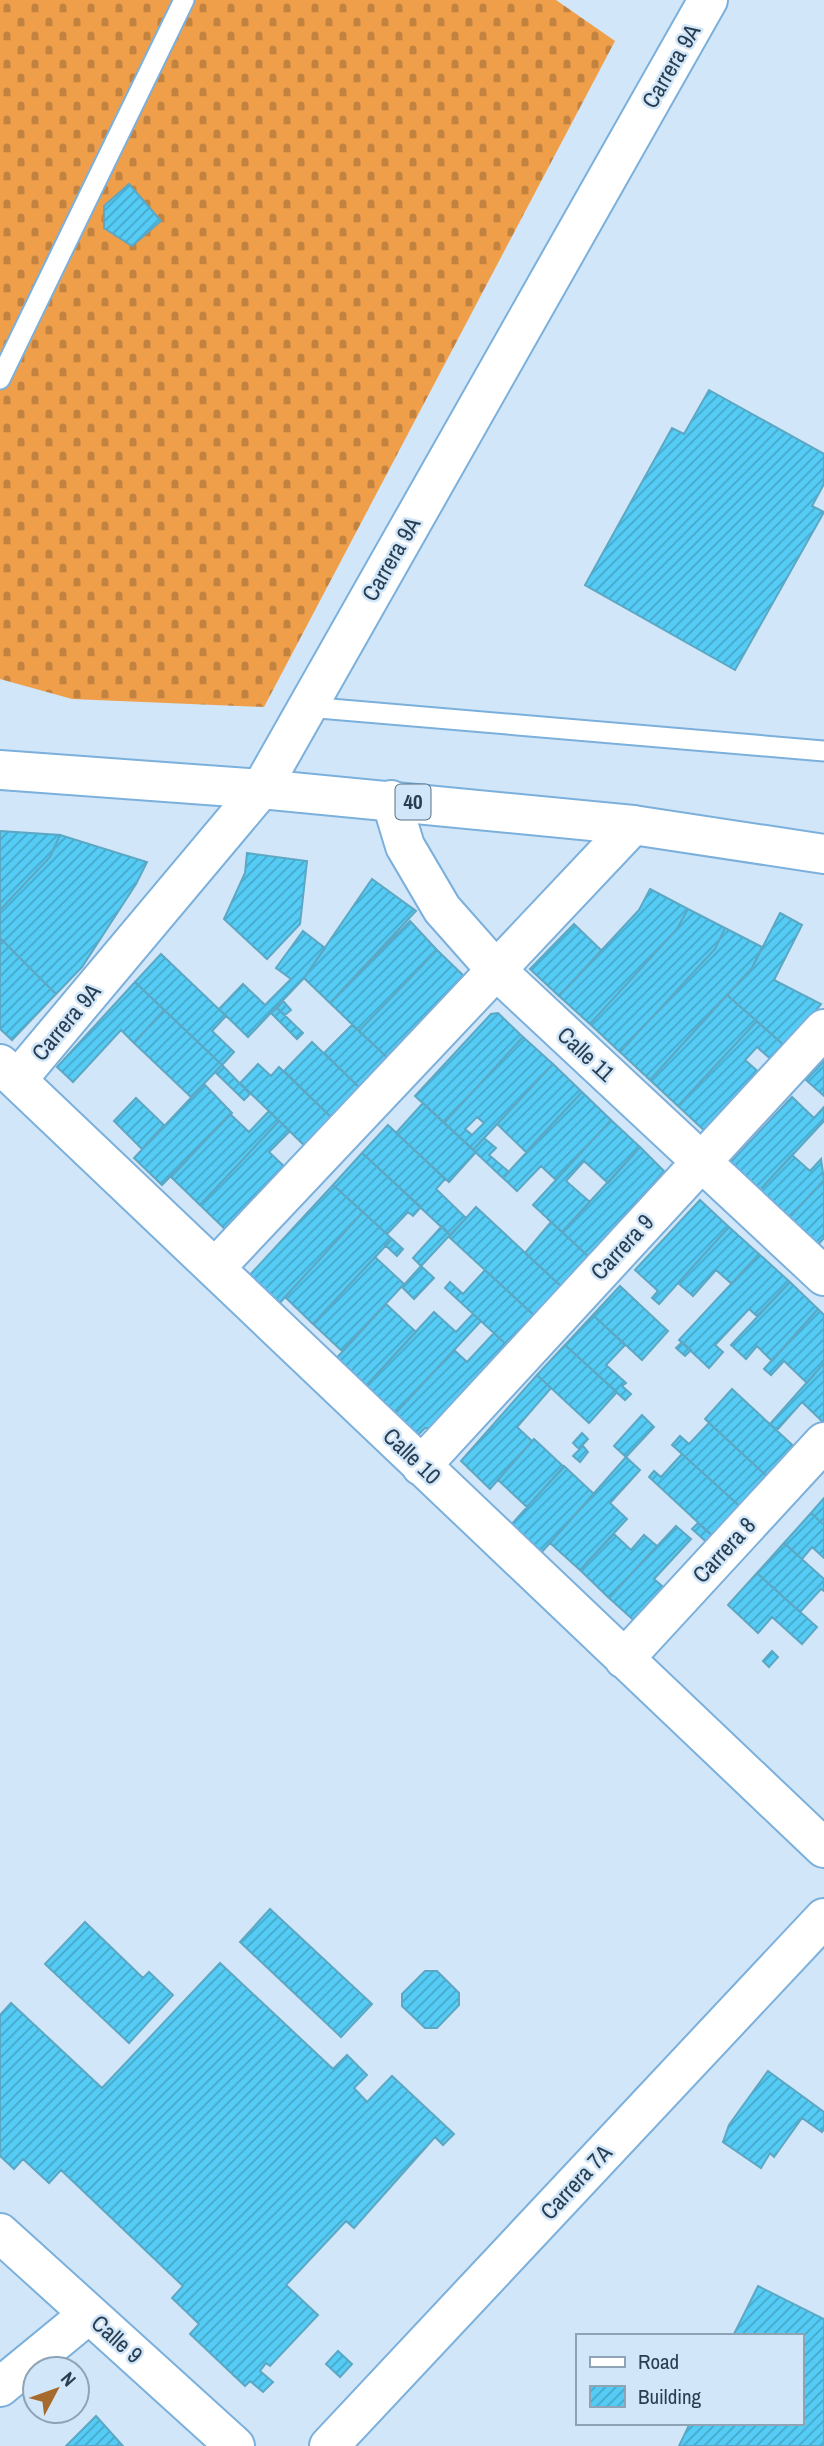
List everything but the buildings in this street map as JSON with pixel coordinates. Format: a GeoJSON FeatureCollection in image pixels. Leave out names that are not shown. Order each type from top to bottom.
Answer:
{"type":"FeatureCollection","features":[{"type":"Feature","properties":{"kind":"main road","name":"Carrera 9A"},"geometry":{"type":"LineString","coordinates":[[9,1072],[261,789],[708,0]]}},
{"type":"Feature","properties":{"kind":"main road","name":"40"},"geometry":{"type":"LineString","coordinates":[[0,770],[391,800],[633,825],[824,855]]}},
{"type":"Feature","properties":{"kind":"main road","name":"Calle 11"},"geometry":{"type":"LineString","coordinates":[[391,800],[405,846],[442,909],[496,970],[824,1276]]}},
{"type":"Feature","properties":{"kind":"main road"},"geometry":{"type":"LineString","coordinates":[[215,1268],[633,825]]}},
{"type":"Feature","properties":{"kind":"main road","name":"Carrera 9"},"geometry":{"type":"LineString","coordinates":[[421,1466],[824,1029]]}},
{"type":"Feature","properties":{"kind":"main road","name":"Calle 10"},"geometry":{"type":"LineString","coordinates":[[9,1072],[824,1848]]}},
{"type":"Feature","properties":{"kind":"main road","name":"Carrera 8"},"geometry":{"type":"LineString","coordinates":[[624,1659],[824,1442]]}},
{"type":"Feature","properties":{"kind":"main road","name":"Carrera 7A"},"geometry":{"type":"LineString","coordinates":[[329,2446],[824,1917]]}},
{"type":"Feature","properties":{"kind":"main road","name":"Calle 9"},"geometry":{"type":"LineString","coordinates":[[0,2233],[235,2446]]}},
{"type":"Feature","properties":{"kind":"main road"},"geometry":{"type":"LineString","coordinates":[[0,2387],[89,2314]]}},
{"type":"Feature","properties":{"kind":"lane"},"geometry":{"type":"LineString","coordinates":[[0,379],[184,0]]}},
{"type":"Feature","properties":{"kind":"lane"},"geometry":{"type":"LineString","coordinates":[[307,707],[824,751]]}},
{"type":"Feature","properties":{"kind":"green space"},"geometry":{"type":"Polygon","coordinates":[[[0,0],[556,0],[615,41],[264,707],[72,699],[0,679],[0,0]]]}}]}
